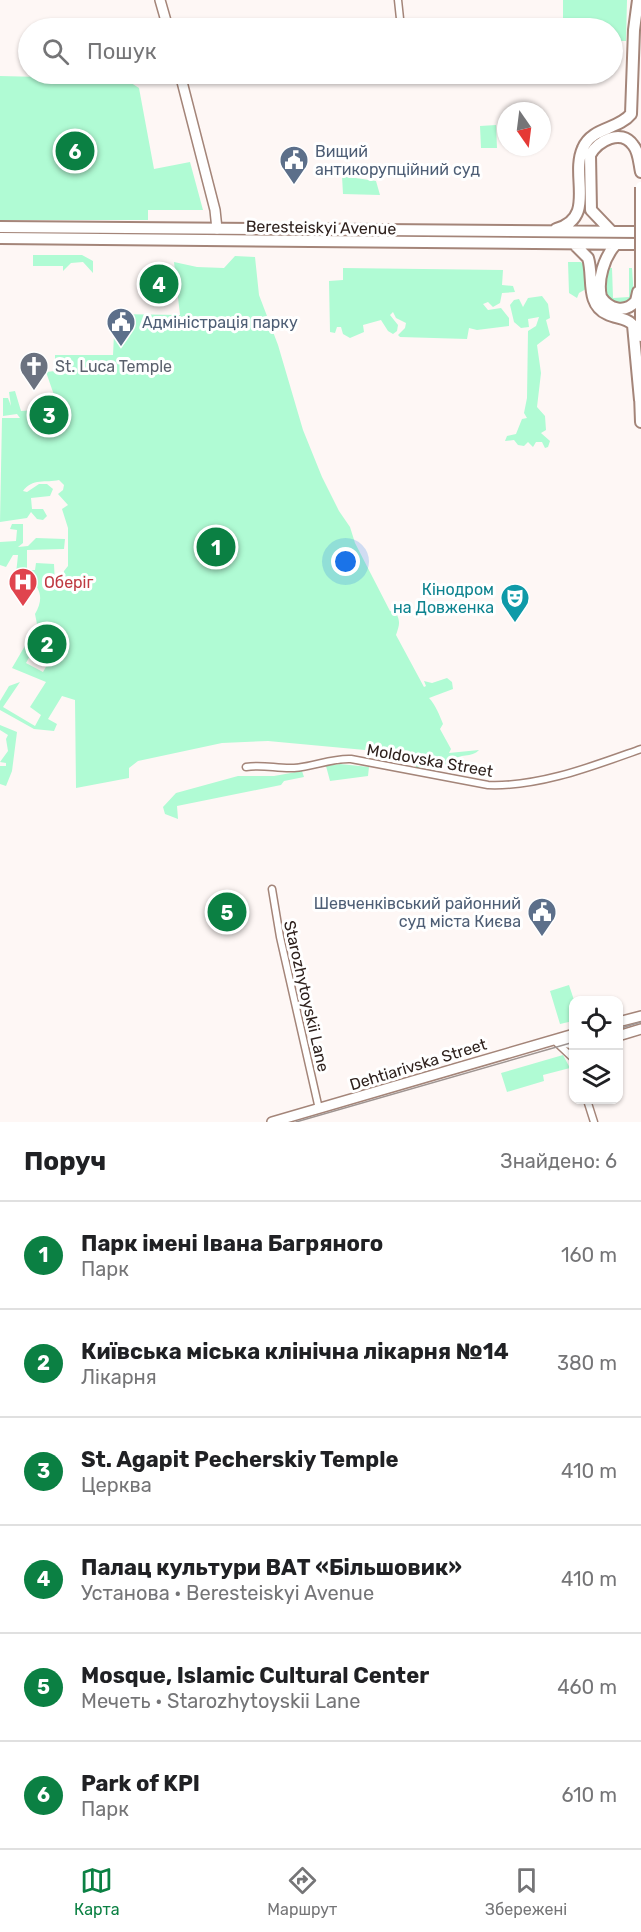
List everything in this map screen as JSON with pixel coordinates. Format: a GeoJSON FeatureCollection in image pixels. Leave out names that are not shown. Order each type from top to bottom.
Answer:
{"type":"FeatureCollection","features":[{"type":"Feature","properties":{"kind":"main road"},"geometry":{"type":"LineString","coordinates":[[160,0],[165,18]]}},
{"type":"Feature","properties":{"kind":"main road"},"geometry":{"type":"LineString","coordinates":[[547,232],[570,223],[579,211],[580,154],[588,140],[631,114],[634,30],[638,0]]}},
{"type":"Feature","properties":{"kind":"main road"},"geometry":{"type":"LineString","coordinates":[[183,84],[215,210],[217,229]]}},
{"type":"Feature","properties":{"kind":"main road"},"geometry":{"type":"LineString","coordinates":[[612,232],[591,210],[589,161],[600,143],[615,137],[623,137],[635,147],[641,172]]}},
{"type":"Feature","properties":{"kind":"main road"},"geometry":{"type":"LineString","coordinates":[[640,400],[641,187]]}},
{"type":"Feature","properties":{"kind":"main road","name":"Beresteiskyi Avenue"},"geometry":{"type":"LineString","coordinates":[[0,227],[641,232]]}},
{"type":"Feature","properties":{"kind":"main road","name":"Beresteiskyi Avenue"},"geometry":{"type":"LineString","coordinates":[[0,238],[641,244]]}},
{"type":"Feature","properties":{"kind":"main road"},"geometry":{"type":"LineString","coordinates":[[574,244],[588,258],[591,290],[599,309],[633,325],[641,422]]}},
{"type":"Feature","properties":{"kind":"main road"},"geometry":{"type":"LineString","coordinates":[[616,244],[605,260],[600,292],[608,306],[627,308],[636,302],[641,277]]}},
{"type":"Feature","properties":{"kind":"main road"},"geometry":{"type":"LineString","coordinates":[[623,1021],[638,1016]]}},
{"type":"Feature","properties":{"kind":"main road"},"geometry":{"type":"LineString","coordinates":[[623,1035],[638,1031]]}},
{"type":"Feature","properties":{"kind":"main road","name":"Dehtiarivska Street"},"geometry":{"type":"LineString","coordinates":[[272,1122],[569,1035]]}},
{"type":"Feature","properties":{"kind":"main road"},"geometry":{"type":"LineString","coordinates":[[551,1041],[569,1043]]}},
{"type":"Feature","properties":{"kind":"street"},"geometry":{"type":"LineString","coordinates":[[398,0],[400,18]]}},
{"type":"Feature","properties":{"kind":"street","name":"Moldovska Street"},"geometry":{"type":"LineString","coordinates":[[246,767],[263,764],[293,768],[329,760],[351,759],[450,778],[506,785],[556,775],[641,748]]}},
{"type":"Feature","properties":{"kind":"street","name":"Starozhytoyskii Lane"},"geometry":{"type":"LineString","coordinates":[[272,889],[280,937],[319,1109]]}},
{"type":"Feature","properties":{"kind":"street"},"geometry":{"type":"LineString","coordinates":[[551,1041],[569,1055]]}},
{"type":"Feature","properties":{"kind":"street"},"geometry":{"type":"LineString","coordinates":[[587,1104],[594,1122]]}},
{"type":"Feature","properties":{"kind":"green space"},"geometry":{"type":"Polygon","coordinates":[[[563,0],[627,0],[626,41],[623,41],[623,18],[563,18],[563,0]]]}},
{"type":"Feature","properties":{"kind":"green space"},"geometry":{"type":"Polygon","coordinates":[[[0,76],[18,76],[18,84],[133,84],[139,88],[154,169],[190,162],[203,210],[148,210],[148,220],[0,220],[0,76]]]}},
{"type":"Feature","properties":{"kind":"green space"},"geometry":{"type":"Polygon","coordinates":[[[496,125],[497,148],[481,148],[480,126],[496,125]]]}},
{"type":"Feature","properties":{"kind":"green space"},"geometry":{"type":"Polygon","coordinates":[[[342,176],[376,181],[380,195],[343,194],[342,176]]]}},
{"type":"Feature","properties":{"kind":"green space"},"geometry":{"type":"Polygon","coordinates":[[[33,255],[82,255],[93,261],[93,273],[83,262],[71,263],[63,271],[63,266],[33,266],[33,255]]]}},
{"type":"Feature","properties":{"kind":"green space"},"geometry":{"type":"Polygon","coordinates":[[[235,256],[255,257],[259,295],[278,345],[303,430],[322,477],[350,527],[355,543],[390,611],[398,616],[399,624],[396,635],[424,687],[426,686],[424,681],[432,683],[447,678],[452,682],[453,689],[429,698],[443,724],[440,729],[451,749],[449,753],[479,750],[453,761],[457,769],[451,770],[448,765],[435,770],[433,764],[423,768],[416,767],[415,760],[404,757],[384,759],[365,754],[365,750],[268,741],[222,743],[138,761],[129,768],[129,778],[76,788],[75,700],[62,696],[48,719],[57,724],[54,731],[34,729],[0,710],[0,701],[9,686],[20,682],[3,707],[35,726],[41,715],[30,707],[46,682],[12,668],[26,644],[40,648],[37,654],[32,652],[26,663],[43,672],[66,632],[51,624],[47,636],[41,641],[29,639],[37,624],[35,614],[40,600],[39,591],[30,579],[25,581],[16,574],[18,555],[13,555],[6,567],[0,565],[0,542],[16,541],[17,530],[10,529],[12,524],[23,524],[23,543],[18,547],[28,546],[36,538],[65,539],[64,549],[27,550],[27,570],[35,570],[36,563],[54,564],[55,585],[62,586],[64,571],[68,566],[68,528],[62,509],[68,505],[58,494],[63,490],[64,485],[59,480],[31,484],[23,491],[27,492],[39,484],[47,484],[53,489],[50,496],[31,498],[32,509],[43,509],[47,516],[43,520],[37,519],[31,512],[27,518],[0,522],[2,418],[20,418],[17,414],[3,416],[3,398],[8,398],[11,406],[9,392],[15,391],[21,411],[37,410],[39,405],[54,395],[46,372],[55,371],[55,355],[113,355],[115,314],[180,315],[174,262],[197,267],[224,268],[235,256]]]}},
{"type":"Feature","properties":{"kind":"green space"},"geometry":{"type":"Polygon","coordinates":[[[568,262],[581,262],[586,268],[586,289],[579,293],[577,298],[569,293],[568,262]]]}},
{"type":"Feature","properties":{"kind":"green space"},"geometry":{"type":"Polygon","coordinates":[[[343,268],[503,270],[502,285],[513,286],[515,292],[502,293],[500,303],[493,307],[488,302],[483,304],[488,310],[501,308],[509,318],[509,326],[477,330],[469,328],[467,339],[400,337],[398,335],[405,328],[406,323],[396,318],[393,312],[390,315],[398,325],[397,331],[393,334],[388,331],[381,320],[363,325],[364,332],[350,338],[343,334],[341,327],[337,327],[335,333],[330,332],[329,281],[343,280],[343,268]]]}},
{"type":"Feature","properties":{"kind":"green space"},"geometry":{"type":"Polygon","coordinates":[[[608,268],[612,268],[613,298],[629,297],[629,268],[632,268],[634,298],[620,304],[607,298],[605,282],[608,268]]]}},
{"type":"Feature","properties":{"kind":"green space"},"geometry":{"type":"Polygon","coordinates":[[[542,296],[548,304],[550,318],[546,320],[550,335],[537,345],[541,373],[537,407],[545,416],[546,430],[541,433],[550,441],[548,447],[545,448],[542,442],[536,442],[533,447],[528,442],[524,446],[518,445],[514,440],[505,441],[507,436],[516,434],[522,419],[527,418],[524,413],[527,398],[528,331],[536,326],[539,317],[528,319],[529,327],[521,328],[514,322],[510,305],[514,300],[519,299],[523,307],[528,298],[542,296]]]}},
{"type":"Feature","properties":{"kind":"green space"},"geometry":{"type":"Polygon","coordinates":[[[0,725],[17,732],[12,771],[6,786],[0,784],[0,766],[6,766],[6,763],[0,762],[8,751],[6,739],[8,735],[0,730],[0,725]]]}},
{"type":"Feature","properties":{"kind":"green space"},"geometry":{"type":"Polygon","coordinates":[[[340,764],[369,767],[368,776],[330,781],[326,766],[340,764]]]}},
{"type":"Feature","properties":{"kind":"green space"},"geometry":{"type":"Polygon","coordinates":[[[302,771],[304,777],[284,781],[281,785],[177,806],[178,819],[165,814],[163,807],[176,793],[238,776],[274,776],[302,771]]]}},
{"type":"Feature","properties":{"kind":"green space"},"geometry":{"type":"Polygon","coordinates":[[[569,985],[573,996],[569,996],[569,1022],[560,1024],[550,991],[569,985]]]}},
{"type":"Feature","properties":{"kind":"green space"},"geometry":{"type":"Polygon","coordinates":[[[563,1055],[569,1066],[569,1068],[543,1075],[544,1081],[507,1092],[501,1073],[563,1055]]]}},
{"type":"Feature","properties":{"kind":"tram line"},"geometry":{"type":"LineString","coordinates":[[623,1027],[641,1022]]}},
{"type":"Feature","properties":{"kind":"tram line"},"geometry":{"type":"LineString","coordinates":[[296,1122],[569,1043]]}},
{"type":"Feature","properties":{"kind":"place","name":"Park of KPI"},"geometry":{"type":"Point","coordinates":[75,151]}},
{"type":"Feature","properties":{"kind":"place","name":"Вищий антикорупційний суд"},"geometry":{"type":"Point","coordinates":[294,186]}},
{"type":"Feature","properties":{"kind":"place","name":"Палац культури ВАТ «Більшовик»"},"geometry":{"type":"Point","coordinates":[159,284]}},
{"type":"Feature","properties":{"kind":"place","name":"Адміністрація парку"},"geometry":{"type":"Point","coordinates":[121,348]}},
{"type":"Feature","properties":{"kind":"place","name":"St. Luca Temple"},"geometry":{"type":"Point","coordinates":[34,392]}},
{"type":"Feature","properties":{"kind":"place","name":"St. Agapit Pecherskiy Temple"},"geometry":{"type":"Point","coordinates":[49,415]}},
{"type":"Feature","properties":{"kind":"place","name":"Парк імені Івана Багряного"},"geometry":{"type":"Point","coordinates":[216,547]}},
{"type":"Feature","properties":{"kind":"place","name":"Оберіг"},"geometry":{"type":"Point","coordinates":[23,608]}},
{"type":"Feature","properties":{"kind":"place","name":"Кінодром на Довженка"},"geometry":{"type":"Point","coordinates":[515,624]}},
{"type":"Feature","properties":{"kind":"place","name":"Київська міська клінічна лікарня №14"},"geometry":{"type":"Point","coordinates":[47,644]}},
{"type":"Feature","properties":{"kind":"place","name":"Mosque, Islamic Cultural Center"},"geometry":{"type":"Point","coordinates":[227,912]}},
{"type":"Feature","properties":{"kind":"place","name":"Шевченківський районний суд міста Києва"},"geometry":{"type":"Point","coordinates":[542,938]}}]}
